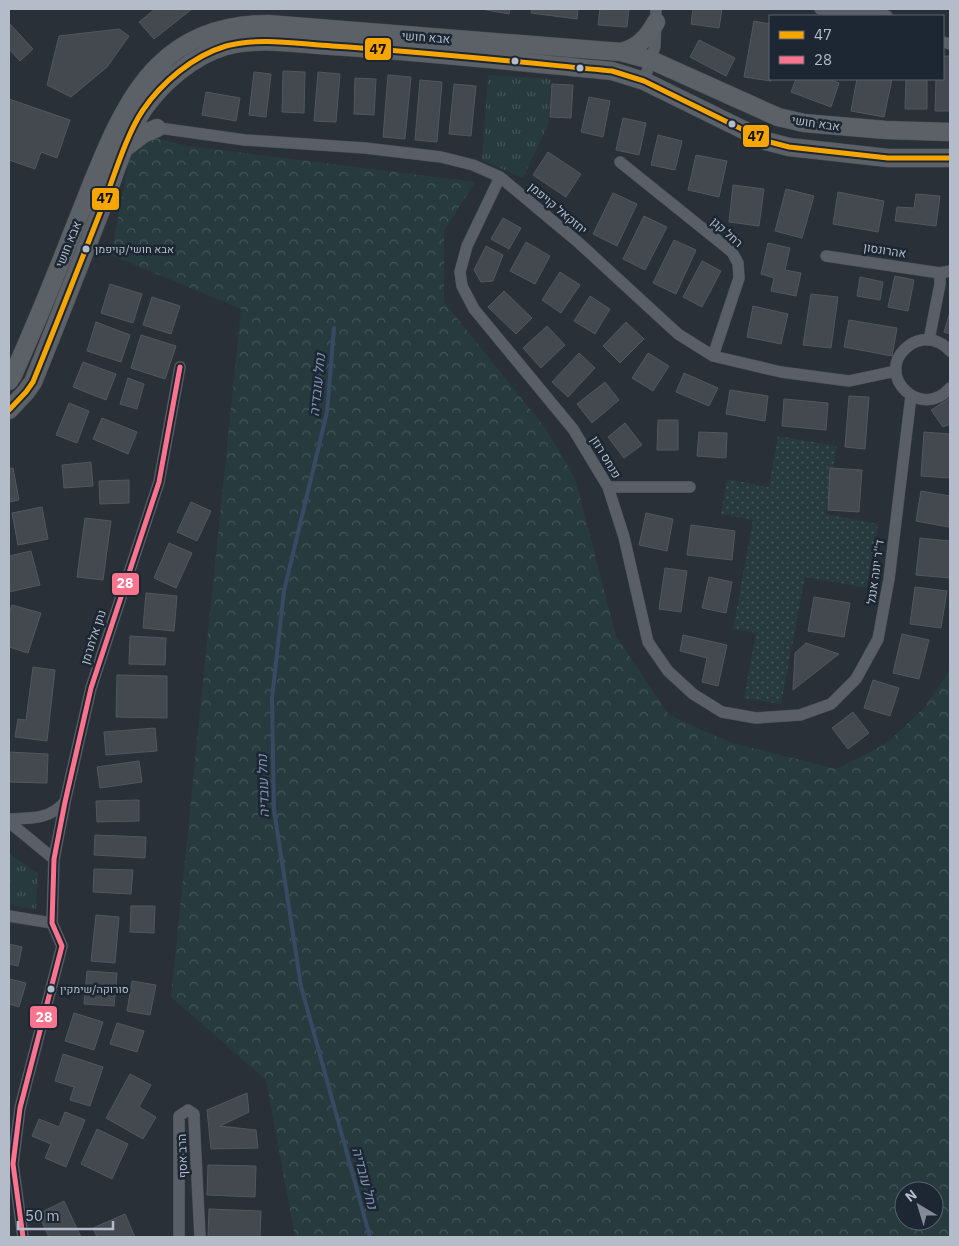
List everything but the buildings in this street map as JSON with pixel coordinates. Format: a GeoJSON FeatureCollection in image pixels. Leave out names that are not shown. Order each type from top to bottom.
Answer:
{"type":"FeatureCollection","features":[{"type":"Feature","properties":{"kind":"main road"},"geometry":{"type":"LineString","coordinates":[[621,52],[633,48],[646,38],[656,15]]}},
{"type":"Feature","properties":{"kind":"main road","name":"אבא חושי"},"geometry":{"type":"LineString","coordinates":[[9,410],[33,382],[61,316],[124,149],[139,116],[144,95],[158,66],[183,47],[218,30],[244,24],[268,24],[621,52],[651,60],[778,117],[804,123],[886,130],[950,132]]}},
{"type":"Feature","properties":{"kind":"main road","name":"אבא חושי"},"geometry":{"type":"LineString","coordinates":[[9,381],[33,332],[91,187],[124,114],[144,95],[164,85],[195,61],[226,46],[270,42],[364,48],[612,71],[644,81],[766,141],[810,150],[888,158],[950,158]]}},
{"type":"Feature","properties":{"kind":"main road"},"geometry":{"type":"LineString","coordinates":[[124,149],[143,134],[163,129]]}},
{"type":"Feature","properties":{"kind":"main road"},"geometry":{"type":"LineString","coordinates":[[888,158],[918,167],[950,170]]}},
{"type":"Feature","properties":{"kind":"street"},"geometry":{"type":"LineString","coordinates":[[820,9],[883,13]]}},
{"type":"Feature","properties":{"kind":"street"},"geometry":{"type":"LineString","coordinates":[[644,81],[655,46],[656,15]]}},
{"type":"Feature","properties":{"kind":"street"},"geometry":{"type":"LineString","coordinates":[[144,95],[152,116],[163,129]]}},
{"type":"Feature","properties":{"kind":"street","name":"יחזקאל קויפמן"},"geometry":{"type":"LineString","coordinates":[[139,116],[148,125],[163,129],[244,140],[365,148],[441,157],[473,165],[500,177],[579,243],[678,334],[713,356],[781,372],[849,381],[896,371]]}},
{"type":"Feature","properties":{"kind":"street","name":"רחל קגן"},"geometry":{"type":"LineString","coordinates":[[620,162],[732,252],[738,263],[739,278],[713,356]]}},
{"type":"Feature","properties":{"kind":"street","name":"פנחס רוזן"},"geometry":{"type":"LineString","coordinates":[[500,177],[467,246],[460,272],[462,286],[474,309],[573,429],[608,487],[624,537],[648,642],[668,671],[692,694],[722,712],[756,718],[800,716]]}},
{"type":"Feature","properties":{"kind":"street","name":"אהרונסון"},"geometry":{"type":"LineString","coordinates":[[826,256],[945,272],[940,284],[929,340]]}},
{"type":"Feature","properties":{"kind":"street"},"geometry":{"type":"LineString","coordinates":[[950,351],[938,342],[929,340],[915,343],[902,352],[896,371],[898,381],[904,390],[911,396],[921,400],[931,400],[941,396],[950,388]]}},
{"type":"Feature","properties":{"kind":"street","name":"נתן אלתרמן"},"geometry":{"type":"LineString","coordinates":[[52,923],[54,859],[90,688],[159,482],[180,367]]}},
{"type":"Feature","properties":{"kind":"street","name":"ד''ר יונה אנגל"},"geometry":{"type":"LineString","coordinates":[[800,716],[831,704],[856,680],[878,640],[889,579],[911,396]]}},
{"type":"Feature","properties":{"kind":"street"},"geometry":{"type":"LineString","coordinates":[[608,487],[690,487]]}},
{"type":"Feature","properties":{"kind":"street"},"geometry":{"type":"LineString","coordinates":[[9,821],[37,818],[56,811],[65,802]]}},
{"type":"Feature","properties":{"kind":"street"},"geometry":{"type":"LineString","coordinates":[[9,821],[54,859]]}},
{"type":"Feature","properties":{"kind":"street"},"geometry":{"type":"LineString","coordinates":[[9,916],[52,923],[62,946],[20,1108],[13,1164],[23,1237]]}},
{"type":"Feature","properties":{"kind":"street","name":"הרב אסף"},"geometry":{"type":"LineString","coordinates":[[179,1237],[179,1116],[188,1110],[191,1111],[194,1118],[200,1237]]}},
{"type":"Feature","properties":{"kind":"green space"},"geometry":{"type":"Polygon","coordinates":[[[488,75],[551,79],[548,125],[523,178],[482,160],[488,75]]]}},
{"type":"Feature","properties":{"kind":"green space"},"geometry":{"type":"Polygon","coordinates":[[[146,136],[188,146],[475,182],[444,231],[444,302],[546,429],[575,478],[616,636],[669,715],[729,742],[837,769],[887,743],[925,707],[950,670],[950,1237],[295,1237],[266,1080],[171,997],[241,309],[111,255],[131,149],[146,136]]]}},
{"type":"Feature","properties":{"kind":"green space"},"geometry":{"type":"Polygon","coordinates":[[[778,436],[837,446],[825,514],[878,524],[866,588],[805,577],[781,704],[744,698],[756,633],[733,629],[753,520],[721,514],[727,479],[769,487],[778,436]]]}},
{"type":"Feature","properties":{"kind":"green space"},"geometry":{"type":"Polygon","coordinates":[[[9,854],[38,873],[36,909],[9,905],[9,854]]]}},
{"type":"Feature","properties":{"kind":"waterway","name":"נחל עובדיה"},"geometry":{"type":"LineString","coordinates":[[334,328],[327,412],[284,591],[272,698],[274,810],[301,986],[370,1237]]}},
{"type":"Feature","properties":{"kind":"transit line","name":"47"},"geometry":{"type":"LineString","coordinates":[[9,410],[33,382],[137,120],[159,90],[179,71],[202,56],[226,46],[252,42],[292,43],[437,54],[612,71],[644,81],[766,141],[789,147],[888,158],[950,158]]}},
{"type":"Feature","properties":{"kind":"transit line","name":"28"},"geometry":{"type":"LineString","coordinates":[[23,1237],[13,1164],[20,1108],[62,946],[52,923],[54,859],[91,688],[159,482],[180,367]]}},
{"type":"Feature","properties":{"kind":"place","name":"אבא חושי/קויפמן"},"geometry":{"type":"Point","coordinates":[86,249]}},
{"type":"Feature","properties":{"kind":"place","name":"סורוקה/שימקין"},"geometry":{"type":"Point","coordinates":[51,989]}}]}
